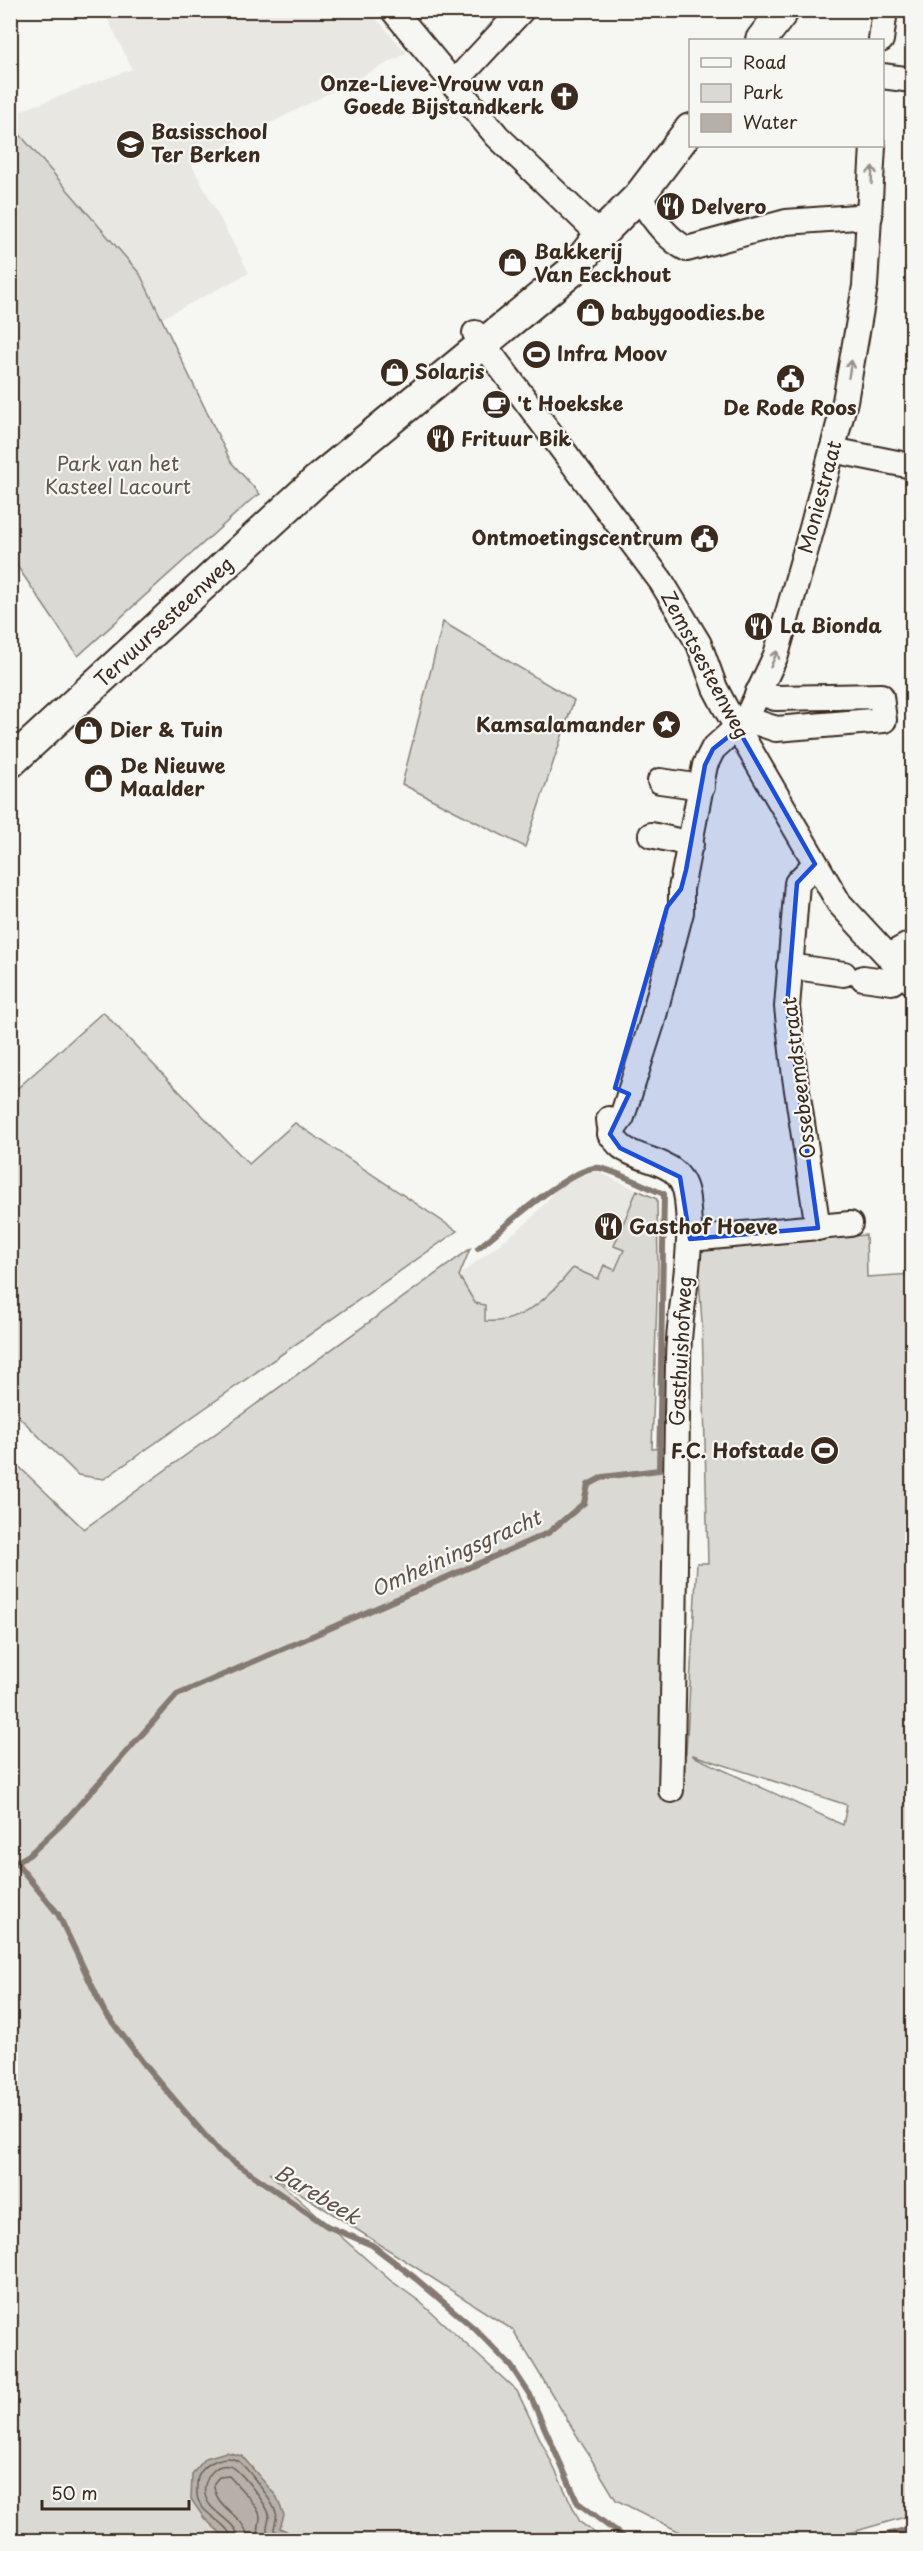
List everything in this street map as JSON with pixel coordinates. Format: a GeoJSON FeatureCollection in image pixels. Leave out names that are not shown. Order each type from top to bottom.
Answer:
{"type":"FeatureCollection","features":[{"type":"Feature","properties":{"kind":"main road"},"geometry":{"type":"LineString","coordinates":[[762,39],[784,10]]}},
{"type":"Feature","properties":{"kind":"main road","name":"Tervuursesteenweg"},"geometry":{"type":"LineString","coordinates":[[10,763],[317,480],[479,338],[572,271],[600,235],[639,196],[689,130]]}},
{"type":"Feature","properties":{"kind":"street"},"geometry":{"type":"LineString","coordinates":[[393,10],[496,136],[600,235]]}},
{"type":"Feature","properties":{"kind":"street"},"geometry":{"type":"LineString","coordinates":[[453,84],[522,10]]}},
{"type":"Feature","properties":{"kind":"street"},"geometry":{"type":"LineString","coordinates":[[881,39],[885,10]]}},
{"type":"Feature","properties":{"kind":"street"},"geometry":{"type":"LineString","coordinates":[[884,76],[912,80]]}},
{"type":"Feature","properties":{"kind":"street","name":"Moniestraat"},"geometry":{"type":"LineString","coordinates":[[742,724],[776,655],[845,401],[864,286],[873,147]]}},
{"type":"Feature","properties":{"kind":"street"},"geometry":{"type":"LineString","coordinates":[[639,196],[648,211],[677,244],[687,249],[786,222],[870,216]]}},
{"type":"Feature","properties":{"kind":"street","name":"Zemstsesteenweg"},"geometry":{"type":"LineString","coordinates":[[479,338],[661,581],[699,644],[715,688],[742,724],[815,864],[839,903],[901,970]]}},
{"type":"Feature","properties":{"kind":"street"},"geometry":{"type":"LineString","coordinates":[[832,450],[912,466]]}},
{"type":"Feature","properties":{"kind":"street"},"geometry":{"type":"LineString","coordinates":[[742,724],[776,729],[884,720],[881,696],[775,698],[758,692]]}},
{"type":"Feature","properties":{"kind":"street","name":"Gasthuishofweg"},"geometry":{"type":"LineString","coordinates":[[671,1790],[678,1334],[690,1239],[686,1195],[680,1177],[672,1168],[620,1148],[610,1134],[622,1117],[622,1091],[643,1025],[661,956],[681,912],[681,889],[705,765],[713,749],[742,724]]}},
{"type":"Feature","properties":{"kind":"street"},"geometry":{"type":"LineString","coordinates":[[660,781],[702,787]]}},
{"type":"Feature","properties":{"kind":"street"},"geometry":{"type":"LineString","coordinates":[[651,835],[691,844]]}},
{"type":"Feature","properties":{"kind":"street","name":"Ossebeemdstraat"},"geometry":{"type":"LineString","coordinates":[[815,864],[797,883],[787,1006],[795,1077],[818,1228]]}},
{"type":"Feature","properties":{"kind":"street"},"geometry":{"type":"LineString","coordinates":[[789,966],[892,982],[901,970],[912,943]]}},
{"type":"Feature","properties":{"kind":"street"},"geometry":{"type":"LineString","coordinates":[[690,1239],[850,1224]]}},
{"type":"Feature","properties":{"kind":"highlighted area"},"geometry":{"type":"Polygon","coordinates":[[[738,729],[815,864],[797,883],[787,1007],[818,1228],[690,1239],[680,1177],[620,1148],[610,1134],[629,1094],[615,1088],[667,907],[681,889],[705,765],[713,749],[738,729]]]}},
{"type":"Feature","properties":{"kind":"shaded area","name":"Basisschool Ter Berken"},"geometry":{"type":"Polygon","coordinates":[[[104,11],[369,11],[407,53],[191,164],[249,273],[162,318],[140,273],[11,123],[10,115],[132,69],[104,11]]]}},
{"type":"Feature","properties":{"kind":"shaded area"},"geometry":{"type":"Polygon","coordinates":[[[596,1171],[657,1199],[658,1269],[652,1450],[484,1321],[485,1305],[475,1303],[458,1276],[529,1221],[557,1189],[580,1176],[596,1171]]]}},
{"type":"Feature","properties":{"kind":"green space","name":"Park van het Kasteel Lacourt"},"geometry":{"type":"Polygon","coordinates":[[[10,123],[140,274],[231,462],[260,494],[78,656],[11,557],[10,123]]]}},
{"type":"Feature","properties":{"kind":"green space"},"geometry":{"type":"Polygon","coordinates":[[[443,622],[574,700],[525,847],[402,784],[443,622]]]}},
{"type":"Feature","properties":{"kind":"green space"},"geometry":{"type":"Polygon","coordinates":[[[103,1012],[249,1164],[295,1123],[457,1231],[104,1479],[78,1475],[10,1408],[11,1094],[103,1012]]]}},
{"type":"Feature","properties":{"kind":"green space"},"geometry":{"type":"Polygon","coordinates":[[[637,1190],[657,1199],[658,1269],[652,1449],[665,1448],[667,1744],[686,1753],[697,1563],[708,1563],[702,1323],[697,1247],[866,1235],[867,1277],[912,1274],[912,2515],[825,2540],[696,2540],[616,2500],[513,2330],[269,2173],[390,2280],[419,2301],[517,2391],[580,2522],[604,2540],[11,2540],[10,1458],[84,1529],[470,1249],[459,1276],[475,1303],[485,1305],[485,1321],[499,1321],[523,1313],[535,1306],[573,1268],[598,1279],[604,1265],[615,1270],[624,1250],[614,1246],[637,1190]],[[693,1755],[843,1825],[847,1805],[693,1755]]]}},
{"type":"Feature","properties":{"kind":"water"},"geometry":{"type":"Polygon","coordinates":[[[226,2452],[242,2456],[276,2496],[284,2515],[280,2528],[294,2535],[292,2540],[228,2540],[204,2518],[191,2499],[192,2474],[206,2458],[226,2452]]]}},
{"type":"Feature","properties":{"kind":"waterway","name":"Omheiningsgracht"},"geometry":{"type":"LineString","coordinates":[[17,1862],[29,1855],[65,1821],[177,1695],[548,1533],[584,1503],[588,1485],[603,1477],[659,1470],[664,1194],[608,1170],[588,1169],[556,1187],[478,1248]]}},
{"type":"Feature","properties":{"kind":"waterway","name":"Barebeek"},"geometry":{"type":"LineString","coordinates":[[10,1855],[58,1914],[104,2011],[145,2065],[219,2152],[327,2226],[372,2245],[475,2329],[511,2366],[530,2395],[578,2503],[627,2540]]}},
{"type":"Feature","properties":{"kind":"waterway","name":"Barebeek"},"geometry":{"type":"LineString","coordinates":[[869,2540],[912,2528]]}},
{"type":"Feature","properties":{"kind":"place","name":"Onze-Lieve-Vrouw van Goede Bijstandkerk"},"geometry":{"type":"Point","coordinates":[565,96]}},
{"type":"Feature","properties":{"kind":"place","name":"Basisschool Ter Berken"},"geometry":{"type":"Point","coordinates":[130,144]}},
{"type":"Feature","properties":{"kind":"place","name":"Delvero"},"geometry":{"type":"Point","coordinates":[670,207]}},
{"type":"Feature","properties":{"kind":"place","name":"Bakkerij Van Eeckhout"},"geometry":{"type":"Point","coordinates":[513,263]}},
{"type":"Feature","properties":{"kind":"place","name":"babygoodies.be"},"geometry":{"type":"Point","coordinates":[590,313]}},
{"type":"Feature","properties":{"kind":"place","name":"Infra Moov"},"geometry":{"type":"Point","coordinates":[536,354]}},
{"type":"Feature","properties":{"kind":"place","name":"Solaris"},"geometry":{"type":"Point","coordinates":[394,372]}},
{"type":"Feature","properties":{"kind":"place","name":"De Rode Roos"},"geometry":{"type":"Point","coordinates":[790,378]}},
{"type":"Feature","properties":{"kind":"place","name":"'t Hoekske"},"geometry":{"type":"Point","coordinates":[496,404]}},
{"type":"Feature","properties":{"kind":"place","name":"Frituur Bik"},"geometry":{"type":"Point","coordinates":[440,439]}},
{"type":"Feature","properties":{"kind":"place","name":"Ontmoetingscentrum"},"geometry":{"type":"Point","coordinates":[704,538]}},
{"type":"Feature","properties":{"kind":"place","name":"La Bionda"},"geometry":{"type":"Point","coordinates":[759,626]}},
{"type":"Feature","properties":{"kind":"place","name":"Kamsalamander"},"geometry":{"type":"Point","coordinates":[666,725]}},
{"type":"Feature","properties":{"kind":"place","name":"Dier & Tuin"},"geometry":{"type":"Point","coordinates":[89,730]}},
{"type":"Feature","properties":{"kind":"place","name":"De Nieuwe Maalder"},"geometry":{"type":"Point","coordinates":[99,778]}},
{"type":"Feature","properties":{"kind":"place","name":"Gasthof Hoeve"},"geometry":{"type":"Point","coordinates":[608,1227]}},
{"type":"Feature","properties":{"kind":"place","name":"F.C. Hofstade"},"geometry":{"type":"Point","coordinates":[825,1451]}}]}
